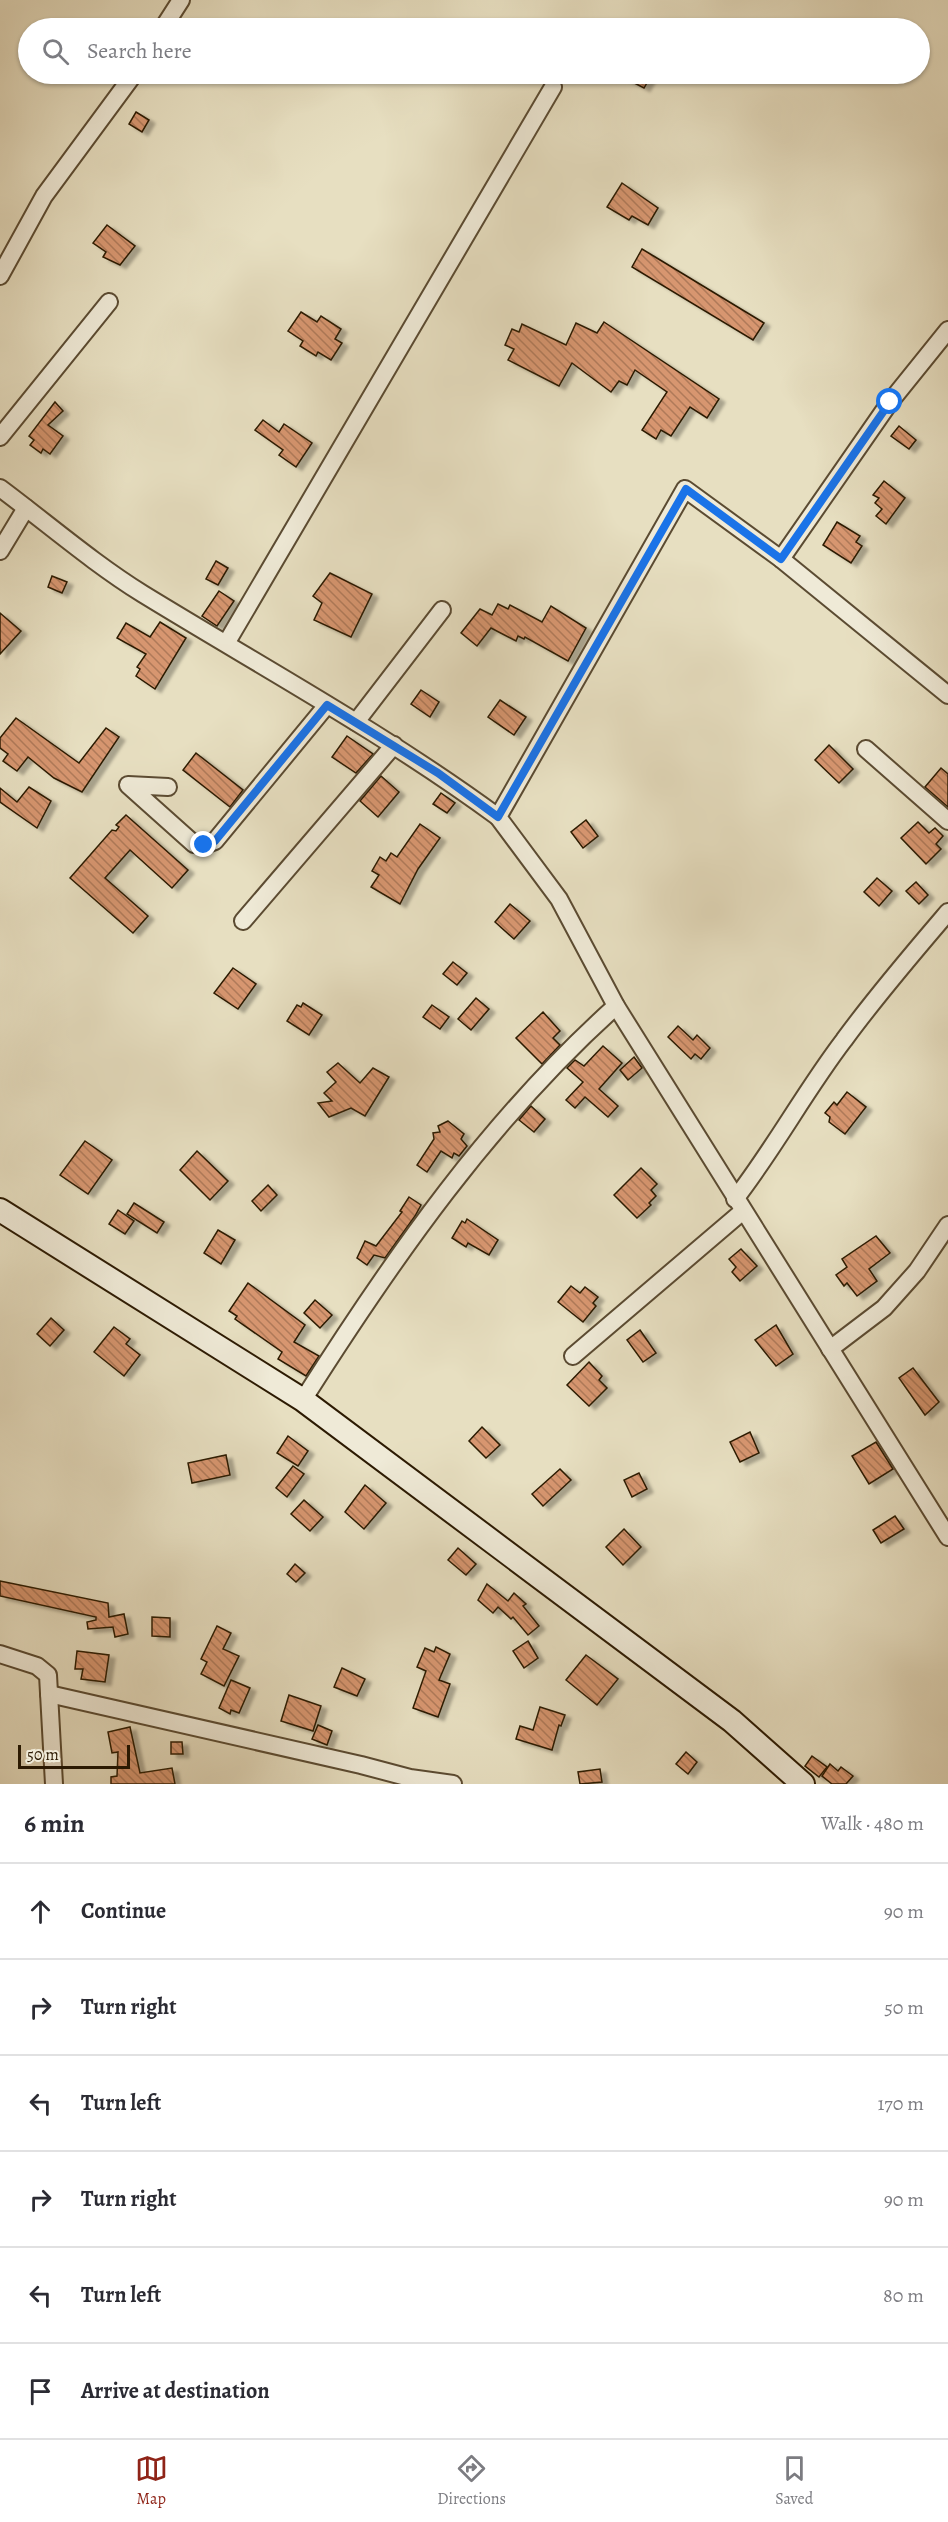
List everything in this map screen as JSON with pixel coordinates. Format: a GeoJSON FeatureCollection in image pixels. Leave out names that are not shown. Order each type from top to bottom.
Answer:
{"type":"FeatureCollection","features":[{"type":"Feature","properties":{"kind":"street"},"geometry":{"type":"LineString","coordinates":[[169,18],[181,0]]}},
{"type":"Feature","properties":{"kind":"street"},"geometry":{"type":"LineString","coordinates":[[0,276],[44,196],[127,84]]}},
{"type":"Feature","properties":{"kind":"street"},"geometry":{"type":"LineString","coordinates":[[227,642],[553,87]]}},
{"type":"Feature","properties":{"kind":"street"},"geometry":{"type":"LineString","coordinates":[[0,437],[109,302]]}},
{"type":"Feature","properties":{"kind":"street"},"geometry":{"type":"LineString","coordinates":[[781,559],[890,402],[948,330]]}},
{"type":"Feature","properties":{"kind":"street"},"geometry":{"type":"LineString","coordinates":[[0,488],[141,593],[227,642],[394,745],[498,817],[559,899],[616,1006],[948,1537]]}},
{"type":"Feature","properties":{"kind":"street"},"geometry":{"type":"LineString","coordinates":[[498,817],[686,489],[781,559],[948,695]]}},
{"type":"Feature","properties":{"kind":"street"},"geometry":{"type":"LineString","coordinates":[[0,551],[26,508]]}},
{"type":"Feature","properties":{"kind":"street"},"geometry":{"type":"LineString","coordinates":[[356,722],[442,610]]}},
{"type":"Feature","properties":{"kind":"street"},"geometry":{"type":"LineString","coordinates":[[168,787],[128,785],[194,844],[204,845],[215,841],[327,705]]}},
{"type":"Feature","properties":{"kind":"street"},"geometry":{"type":"LineString","coordinates":[[243,921],[394,745]]}},
{"type":"Feature","properties":{"kind":"street"},"geometry":{"type":"LineString","coordinates":[[866,750],[948,821]]}},
{"type":"Feature","properties":{"kind":"street"},"geometry":{"type":"LineString","coordinates":[[573,1356],[739,1205],[784,1125],[844,1040],[948,912]]}},
{"type":"Feature","properties":{"kind":"street"},"geometry":{"type":"LineString","coordinates":[[303,1400],[364,1303],[495,1128],[566,1051],[616,1006]]}},
{"type":"Feature","properties":{"kind":"street"},"geometry":{"type":"LineString","coordinates":[[0,1210],[303,1400],[732,1721],[803,1784]]}},
{"type":"Feature","properties":{"kind":"street"},"geometry":{"type":"LineString","coordinates":[[830,1349],[884,1308],[916,1271],[948,1225]]}},
{"type":"Feature","properties":{"kind":"street"},"geometry":{"type":"LineString","coordinates":[[0,1654],[38,1666],[48,1675],[54,1784]]}},
{"type":"Feature","properties":{"kind":"street"},"geometry":{"type":"LineString","coordinates":[[49,1694],[410,1778],[453,1784]]}},
{"type":"Feature","properties":{"kind":"building"},"geometry":{"type":"Polygon","coordinates":[[[136,112],[149,120],[142,132],[129,124],[136,112]]]}},
{"type":"Feature","properties":{"kind":"building"},"geometry":{"type":"Polygon","coordinates":[[[622,183],[658,208],[648,225],[632,216],[629,220],[607,207],[622,183]]]}},
{"type":"Feature","properties":{"kind":"building"},"geometry":{"type":"Polygon","coordinates":[[[107,225],[135,246],[120,265],[103,257],[106,252],[93,243],[107,225]]]}},
{"type":"Feature","properties":{"kind":"building"},"geometry":{"type":"Polygon","coordinates":[[[642,249],[764,323],[753,340],[632,267],[642,249]]]}},
{"type":"Feature","properties":{"kind":"building"},"geometry":{"type":"Polygon","coordinates":[[[301,312],[317,322],[321,316],[341,329],[335,339],[342,343],[331,360],[318,352],[316,356],[300,346],[303,341],[288,331],[301,312]]]}},
{"type":"Feature","properties":{"kind":"building"},"geometry":{"type":"Polygon","coordinates":[[[604,322],[719,399],[707,418],[690,407],[671,436],[661,430],[656,439],[642,430],[667,392],[635,370],[627,385],[619,381],[611,392],[572,363],[559,386],[508,360],[514,349],[505,345],[512,329],[519,332],[522,324],[566,345],[576,323],[597,333],[604,322]]]}},
{"type":"Feature","properties":{"kind":"building"},"geometry":{"type":"Polygon","coordinates":[[[55,402],[63,411],[48,425],[63,436],[50,454],[43,449],[41,453],[30,445],[34,440],[29,436],[55,402]]]}},
{"type":"Feature","properties":{"kind":"building"},"geometry":{"type":"Polygon","coordinates":[[[263,420],[279,432],[284,424],[312,443],[296,467],[279,455],[283,450],[255,430],[263,420]]]}},
{"type":"Feature","properties":{"kind":"building"},"geometry":{"type":"Polygon","coordinates":[[[899,426],[916,440],[909,449],[891,436],[899,426]]]}},
{"type":"Feature","properties":{"kind":"building"},"geometry":{"type":"Polygon","coordinates":[[[884,481],[905,498],[886,524],[876,516],[882,509],[875,503],[879,498],[873,495],[884,481]]]}},
{"type":"Feature","properties":{"kind":"building"},"geometry":{"type":"Polygon","coordinates":[[[837,522],[860,536],[856,542],[862,546],[851,563],[823,545],[837,522]]]}},
{"type":"Feature","properties":{"kind":"building"},"geometry":{"type":"Polygon","coordinates":[[[216,561],[228,568],[218,585],[206,579],[216,561]]]}},
{"type":"Feature","properties":{"kind":"building"},"geometry":{"type":"Polygon","coordinates":[[[330,573],[372,594],[351,637],[314,620],[322,603],[313,596],[330,573]]]}},
{"type":"Feature","properties":{"kind":"building"},"geometry":{"type":"Polygon","coordinates":[[[52,576],[67,582],[62,593],[48,587],[52,576]]]}},
{"type":"Feature","properties":{"kind":"building"},"geometry":{"type":"Polygon","coordinates":[[[219,591],[234,601],[217,626],[202,616],[219,591]]]}},
{"type":"Feature","properties":{"kind":"building"},"geometry":{"type":"Polygon","coordinates":[[[498,604],[508,609],[510,605],[542,622],[551,606],[586,628],[568,661],[525,637],[524,639],[518,636],[516,641],[491,628],[477,646],[461,633],[480,609],[492,615],[498,604]]]}},
{"type":"Feature","properties":{"kind":"building"},"geometry":{"type":"Polygon","coordinates":[[[0,613],[21,631],[0,654],[0,613]]]}},
{"type":"Feature","properties":{"kind":"building"},"geometry":{"type":"Polygon","coordinates":[[[160,622],[186,638],[155,689],[136,676],[140,669],[137,667],[146,654],[117,638],[126,623],[150,637],[160,622]]]}},
{"type":"Feature","properties":{"kind":"building"},"geometry":{"type":"Polygon","coordinates":[[[421,690],[439,702],[430,717],[411,704],[421,690]]]}},
{"type":"Feature","properties":{"kind":"building"},"geometry":{"type":"Polygon","coordinates":[[[500,700],[526,717],[514,735],[488,717],[500,700]]]}},
{"type":"Feature","properties":{"kind":"building"},"geometry":{"type":"Polygon","coordinates":[[[16,718],[79,763],[106,728],[119,737],[82,792],[54,778],[28,757],[17,771],[3,761],[8,754],[0,748],[0,738],[16,718]]]}},
{"type":"Feature","properties":{"kind":"building"},"geometry":{"type":"Polygon","coordinates":[[[347,736],[373,754],[356,773],[332,757],[347,736]]]}},
{"type":"Feature","properties":{"kind":"building"},"geometry":{"type":"Polygon","coordinates":[[[829,745],[853,769],[839,783],[815,760],[829,745]]]}},
{"type":"Feature","properties":{"kind":"building"},"geometry":{"type":"Polygon","coordinates":[[[196,753],[243,790],[230,807],[183,770],[196,753]]]}},
{"type":"Feature","properties":{"kind":"building"},"geometry":{"type":"Polygon","coordinates":[[[941,768],[948,774],[948,807],[925,787],[941,768]]]}},
{"type":"Feature","properties":{"kind":"building"},"geometry":{"type":"Polygon","coordinates":[[[381,776],[399,792],[378,817],[360,801],[381,776]]]}},
{"type":"Feature","properties":{"kind":"building"},"geometry":{"type":"Polygon","coordinates":[[[29,787],[51,801],[37,828],[0,802],[0,788],[17,802],[29,787]]]}},
{"type":"Feature","properties":{"kind":"building"},"geometry":{"type":"Polygon","coordinates":[[[441,793],[455,803],[447,813],[433,804],[441,793]]]}},
{"type":"Feature","properties":{"kind":"building"},"geometry":{"type":"Polygon","coordinates":[[[126,815],[188,870],[172,888],[130,850],[105,878],[148,916],[133,933],[70,878],[112,830],[116,831],[119,827],[116,825],[126,815]]]}},
{"type":"Feature","properties":{"kind":"building"},"geometry":{"type":"Polygon","coordinates":[[[586,820],[598,836],[583,848],[571,832],[586,820]]]}},
{"type":"Feature","properties":{"kind":"building"},"geometry":{"type":"Polygon","coordinates":[[[918,822],[929,833],[935,828],[943,836],[936,844],[941,849],[926,864],[901,838],[918,822]]]}},
{"type":"Feature","properties":{"kind":"building"},"geometry":{"type":"Polygon","coordinates":[[[420,824],[440,838],[418,869],[400,904],[371,887],[379,875],[372,871],[380,857],[386,861],[391,853],[397,857],[420,824]]]}},
{"type":"Feature","properties":{"kind":"building"},"geometry":{"type":"Polygon","coordinates":[[[877,878],[892,891],[879,906],[864,892],[877,878]]]}},
{"type":"Feature","properties":{"kind":"building"},"geometry":{"type":"Polygon","coordinates":[[[916,882],[928,895],[919,904],[906,891],[916,882]]]}},
{"type":"Feature","properties":{"kind":"building"},"geometry":{"type":"Polygon","coordinates":[[[510,904],[530,921],[514,939],[495,922],[510,904]]]}},
{"type":"Feature","properties":{"kind":"building"},"geometry":{"type":"Polygon","coordinates":[[[453,962],[467,973],[457,985],[443,974],[453,962]]]}},
{"type":"Feature","properties":{"kind":"building"},"geometry":{"type":"Polygon","coordinates":[[[233,968],[256,984],[238,1009],[214,993],[233,968]]]}},
{"type":"Feature","properties":{"kind":"building"},"geometry":{"type":"Polygon","coordinates":[[[476,998],[489,1009],[471,1030],[458,1019],[476,998]]]}},
{"type":"Feature","properties":{"kind":"building"},"geometry":{"type":"Polygon","coordinates":[[[303,1003],[322,1015],[309,1035],[287,1021],[297,1005],[301,1007],[303,1003]]]}},
{"type":"Feature","properties":{"kind":"building"},"geometry":{"type":"Polygon","coordinates":[[[432,1005],[449,1017],[440,1029],[423,1017],[432,1005]]]}},
{"type":"Feature","properties":{"kind":"building"},"geometry":{"type":"Polygon","coordinates":[[[543,1012],[560,1031],[553,1038],[560,1045],[542,1064],[516,1038],[543,1012]]]}},
{"type":"Feature","properties":{"kind":"building"},"geometry":{"type":"Polygon","coordinates":[[[678,1026],[693,1040],[697,1035],[710,1048],[701,1059],[695,1054],[691,1059],[668,1037],[678,1026]]]}},
{"type":"Feature","properties":{"kind":"building"},"geometry":{"type":"Polygon","coordinates":[[[603,1046],[622,1063],[599,1089],[618,1106],[608,1117],[585,1097],[575,1108],[566,1100],[583,1082],[567,1068],[575,1060],[584,1066],[603,1046]]]}},
{"type":"Feature","properties":{"kind":"building"},"geometry":{"type":"Polygon","coordinates":[[[634,1057],[642,1068],[628,1080],[620,1070],[634,1057]]]}},
{"type":"Feature","properties":{"kind":"building"},"geometry":{"type":"Polygon","coordinates":[[[338,1063],[360,1083],[373,1068],[389,1077],[365,1116],[351,1108],[329,1117],[318,1103],[332,1101],[324,1093],[336,1082],[327,1072],[338,1063]]]}},
{"type":"Feature","properties":{"kind":"building"},"geometry":{"type":"Polygon","coordinates":[[[847,1092],[866,1107],[845,1134],[829,1122],[830,1117],[825,1113],[834,1102],[837,1105],[847,1092]]]}},
{"type":"Feature","properties":{"kind":"building"},"geometry":{"type":"Polygon","coordinates":[[[531,1106],[545,1119],[534,1132],[519,1120],[531,1106]]]}},
{"type":"Feature","properties":{"kind":"building"},"geometry":{"type":"Polygon","coordinates":[[[448,1121],[464,1134],[461,1139],[467,1146],[459,1156],[454,1153],[452,1158],[441,1151],[427,1172],[417,1165],[434,1139],[433,1133],[440,1132],[438,1126],[448,1121]]]}},
{"type":"Feature","properties":{"kind":"building"},"geometry":{"type":"Polygon","coordinates":[[[85,1141],[112,1160],[88,1194],[60,1175],[85,1141]]]}},
{"type":"Feature","properties":{"kind":"building"},"geometry":{"type":"Polygon","coordinates":[[[197,1151],[228,1181],[210,1200],[180,1170],[197,1151]]]}},
{"type":"Feature","properties":{"kind":"building"},"geometry":{"type":"Polygon","coordinates":[[[641,1168],[657,1184],[651,1190],[656,1196],[649,1203],[651,1205],[637,1218],[614,1195],[641,1168]]]}},
{"type":"Feature","properties":{"kind":"building"},"geometry":{"type":"Polygon","coordinates":[[[268,1185],[277,1195],[261,1211],[252,1201],[268,1185]]]}},
{"type":"Feature","properties":{"kind":"building"},"geometry":{"type":"Polygon","coordinates":[[[409,1197],[421,1205],[385,1258],[374,1255],[367,1265],[357,1258],[365,1241],[376,1246],[402,1212],[400,1211],[409,1197]]]}},
{"type":"Feature","properties":{"kind":"building"},"geometry":{"type":"Polygon","coordinates":[[[134,1203],[164,1222],[157,1233],[127,1214],[134,1203]]]}},
{"type":"Feature","properties":{"kind":"building"},"geometry":{"type":"Polygon","coordinates":[[[118,1210],[134,1221],[125,1234],[109,1224],[118,1210]]]}},
{"type":"Feature","properties":{"kind":"building"},"geometry":{"type":"Polygon","coordinates":[[[467,1219],[498,1240],[489,1255],[468,1243],[466,1247],[452,1238],[462,1221],[465,1223],[467,1219]]]}},
{"type":"Feature","properties":{"kind":"building"},"geometry":{"type":"Polygon","coordinates":[[[218,1230],[235,1240],[221,1264],[204,1253],[218,1230]]]}},
{"type":"Feature","properties":{"kind":"building"},"geometry":{"type":"Polygon","coordinates":[[[876,1236],[890,1253],[869,1269],[877,1281],[857,1296],[847,1283],[844,1286],[836,1275],[847,1267],[842,1259],[876,1236]]]}},
{"type":"Feature","properties":{"kind":"building"},"geometry":{"type":"Polygon","coordinates":[[[741,1249],[757,1266],[740,1281],[732,1272],[736,1267],[729,1259],[741,1249]]]}},
{"type":"Feature","properties":{"kind":"building"},"geometry":{"type":"Polygon","coordinates":[[[248,1283],[305,1325],[294,1342],[319,1356],[306,1376],[278,1359],[282,1352],[235,1319],[237,1316],[229,1311],[248,1283]]]}},
{"type":"Feature","properties":{"kind":"building"},"geometry":{"type":"Polygon","coordinates":[[[571,1286],[580,1293],[585,1287],[598,1297],[593,1303],[596,1306],[583,1322],[558,1302],[571,1286]]]}},
{"type":"Feature","properties":{"kind":"building"},"geometry":{"type":"Polygon","coordinates":[[[315,1300],[332,1315],[320,1328],[304,1313],[315,1300]]]}},
{"type":"Feature","properties":{"kind":"building"},"geometry":{"type":"Polygon","coordinates":[[[51,1318],[64,1330],[50,1346],[37,1334],[51,1318]]]}},
{"type":"Feature","properties":{"kind":"building"},"geometry":{"type":"Polygon","coordinates":[[[776,1325],[793,1354],[776,1366],[755,1340],[776,1325]]]}},
{"type":"Feature","properties":{"kind":"building"},"geometry":{"type":"Polygon","coordinates":[[[114,1327],[130,1339],[126,1344],[140,1355],[124,1376],[94,1352],[114,1327]]]}},
{"type":"Feature","properties":{"kind":"building"},"geometry":{"type":"Polygon","coordinates":[[[640,1330],[656,1353],[643,1362],[627,1340],[640,1330]]]}},
{"type":"Feature","properties":{"kind":"building"},"geometry":{"type":"Polygon","coordinates":[[[589,1362],[602,1376],[599,1380],[607,1388],[589,1406],[567,1385],[589,1362]]]}},
{"type":"Feature","properties":{"kind":"building"},"geometry":{"type":"Polygon","coordinates":[[[913,1368],[939,1402],[925,1415],[899,1378],[913,1368]]]}},
{"type":"Feature","properties":{"kind":"building"},"geometry":{"type":"Polygon","coordinates":[[[482,1427],[500,1445],[486,1458],[469,1441],[482,1427]]]}},
{"type":"Feature","properties":{"kind":"building"},"geometry":{"type":"Polygon","coordinates":[[[750,1432],[759,1453],[740,1462],[730,1442],[750,1432]]]}},
{"type":"Feature","properties":{"kind":"building"},"geometry":{"type":"Polygon","coordinates":[[[288,1436],[308,1451],[298,1466],[277,1453],[288,1436]]]}},
{"type":"Feature","properties":{"kind":"building"},"geometry":{"type":"Polygon","coordinates":[[[876,1442],[893,1469],[869,1484],[852,1456],[876,1442]]]}},
{"type":"Feature","properties":{"kind":"building"},"geometry":{"type":"Polygon","coordinates":[[[226,1455],[230,1475],[192,1483],[188,1463],[226,1455]]]}},
{"type":"Feature","properties":{"kind":"building"},"geometry":{"type":"Polygon","coordinates":[[[293,1466],[304,1474],[287,1497],[276,1488],[293,1466]]]}},
{"type":"Feature","properties":{"kind":"building"},"geometry":{"type":"Polygon","coordinates":[[[560,1469],[571,1480],[543,1506],[532,1494],[560,1469]]]}},
{"type":"Feature","properties":{"kind":"building"},"geometry":{"type":"Polygon","coordinates":[[[639,1473],[647,1489],[632,1497],[624,1480],[639,1473]]]}},
{"type":"Feature","properties":{"kind":"building"},"geometry":{"type":"Polygon","coordinates":[[[365,1485],[386,1503],[364,1529],[345,1512],[365,1485]]]}},
{"type":"Feature","properties":{"kind":"building"},"geometry":{"type":"Polygon","coordinates":[[[304,1500],[323,1517],[310,1531],[291,1514],[304,1500]]]}},
{"type":"Feature","properties":{"kind":"building"},"geometry":{"type":"Polygon","coordinates":[[[895,1516],[904,1529],[881,1543],[873,1530],[895,1516]]]}},
{"type":"Feature","properties":{"kind":"building"},"geometry":{"type":"Polygon","coordinates":[[[624,1529],[641,1547],[623,1565],[606,1547],[624,1529]]]}},
{"type":"Feature","properties":{"kind":"building"},"geometry":{"type":"Polygon","coordinates":[[[458,1548],[476,1564],[466,1575],[448,1560],[458,1548]]]}},
{"type":"Feature","properties":{"kind":"building"},"geometry":{"type":"Polygon","coordinates":[[[295,1564],[305,1573],[296,1582],[287,1574],[295,1564]]]}},
{"type":"Feature","properties":{"kind":"building"},"geometry":{"type":"Polygon","coordinates":[[[0,1581],[108,1603],[109,1617],[124,1614],[128,1634],[115,1637],[113,1627],[88,1629],[87,1622],[96,1620],[96,1617],[0,1596],[0,1581]]]}},
{"type":"Feature","properties":{"kind":"building"},"geometry":{"type":"Polygon","coordinates":[[[487,1584],[508,1601],[514,1593],[526,1604],[523,1606],[539,1626],[528,1635],[513,1617],[511,1619],[498,1607],[493,1613],[478,1600],[487,1584]]]}},
{"type":"Feature","properties":{"kind":"building"},"geometry":{"type":"Polygon","coordinates":[[[152,1617],[170,1618],[170,1637],[152,1636],[152,1617]]]}},
{"type":"Feature","properties":{"kind":"building"},"geometry":{"type":"Polygon","coordinates":[[[217,1626],[231,1633],[223,1649],[239,1656],[224,1686],[201,1674],[207,1662],[201,1659],[217,1626]]]}},
{"type":"Feature","properties":{"kind":"building"},"geometry":{"type":"Polygon","coordinates":[[[528,1641],[538,1658],[524,1668],[513,1651],[528,1641]]]}},
{"type":"Feature","properties":{"kind":"building"},"geometry":{"type":"Polygon","coordinates":[[[436,1647],[450,1654],[439,1680],[450,1684],[438,1717],[413,1708],[426,1671],[417,1667],[425,1648],[434,1652],[436,1647]]]}},
{"type":"Feature","properties":{"kind":"building"},"geometry":{"type":"Polygon","coordinates":[[[77,1651],[109,1655],[105,1682],[81,1679],[83,1669],[75,1669],[77,1651]]]}},
{"type":"Feature","properties":{"kind":"building"},"geometry":{"type":"Polygon","coordinates":[[[586,1655],[618,1679],[597,1705],[566,1680],[586,1655]]]}},
{"type":"Feature","properties":{"kind":"building"},"geometry":{"type":"Polygon","coordinates":[[[342,1668],[365,1679],[357,1696],[334,1687],[342,1668]]]}},
{"type":"Feature","properties":{"kind":"building"},"geometry":{"type":"Polygon","coordinates":[[[231,1680],[250,1688],[239,1713],[231,1710],[230,1714],[219,1708],[231,1680]]]}},
{"type":"Feature","properties":{"kind":"building"},"geometry":{"type":"Polygon","coordinates":[[[289,1695],[321,1706],[313,1731],[281,1721],[289,1695]]]}},
{"type":"Feature","properties":{"kind":"building"},"geometry":{"type":"Polygon","coordinates":[[[540,1707],[565,1715],[561,1726],[559,1725],[552,1750],[516,1739],[520,1726],[533,1730],[540,1707]]]}},
{"type":"Feature","properties":{"kind":"building"},"geometry":{"type":"Polygon","coordinates":[[[318,1725],[332,1731],[327,1745],[312,1739],[318,1725]]]}},
{"type":"Feature","properties":{"kind":"building"},"geometry":{"type":"Polygon","coordinates":[[[130,1727],[140,1773],[172,1768],[175,1784],[111,1784],[111,1777],[117,1776],[118,1752],[112,1753],[108,1732],[130,1727]]]}},
{"type":"Feature","properties":{"kind":"building"},"geometry":{"type":"Polygon","coordinates":[[[171,1742],[182,1742],[183,1754],[171,1754],[171,1742]]]}},
{"type":"Feature","properties":{"kind":"building"},"geometry":{"type":"Polygon","coordinates":[[[686,1752],[697,1762],[688,1774],[676,1764],[686,1752]]]}},
{"type":"Feature","properties":{"kind":"building"},"geometry":{"type":"Polygon","coordinates":[[[812,1756],[827,1767],[819,1777],[805,1766],[812,1756]]]}},
{"type":"Feature","properties":{"kind":"building"},"geometry":{"type":"Polygon","coordinates":[[[830,1764],[838,1771],[841,1767],[853,1776],[846,1784],[832,1784],[822,1776],[830,1764]]]}},
{"type":"Feature","properties":{"kind":"building"},"geometry":{"type":"Polygon","coordinates":[[[600,1769],[602,1782],[580,1784],[578,1772],[600,1769]]]}},
{"type":"Feature","properties":{"kind":"route"},"geometry":{"type":"LineString","coordinates":[[204,845],[215,841],[327,705],[438,773],[498,817],[686,489],[781,559],[890,402]]}}]}
